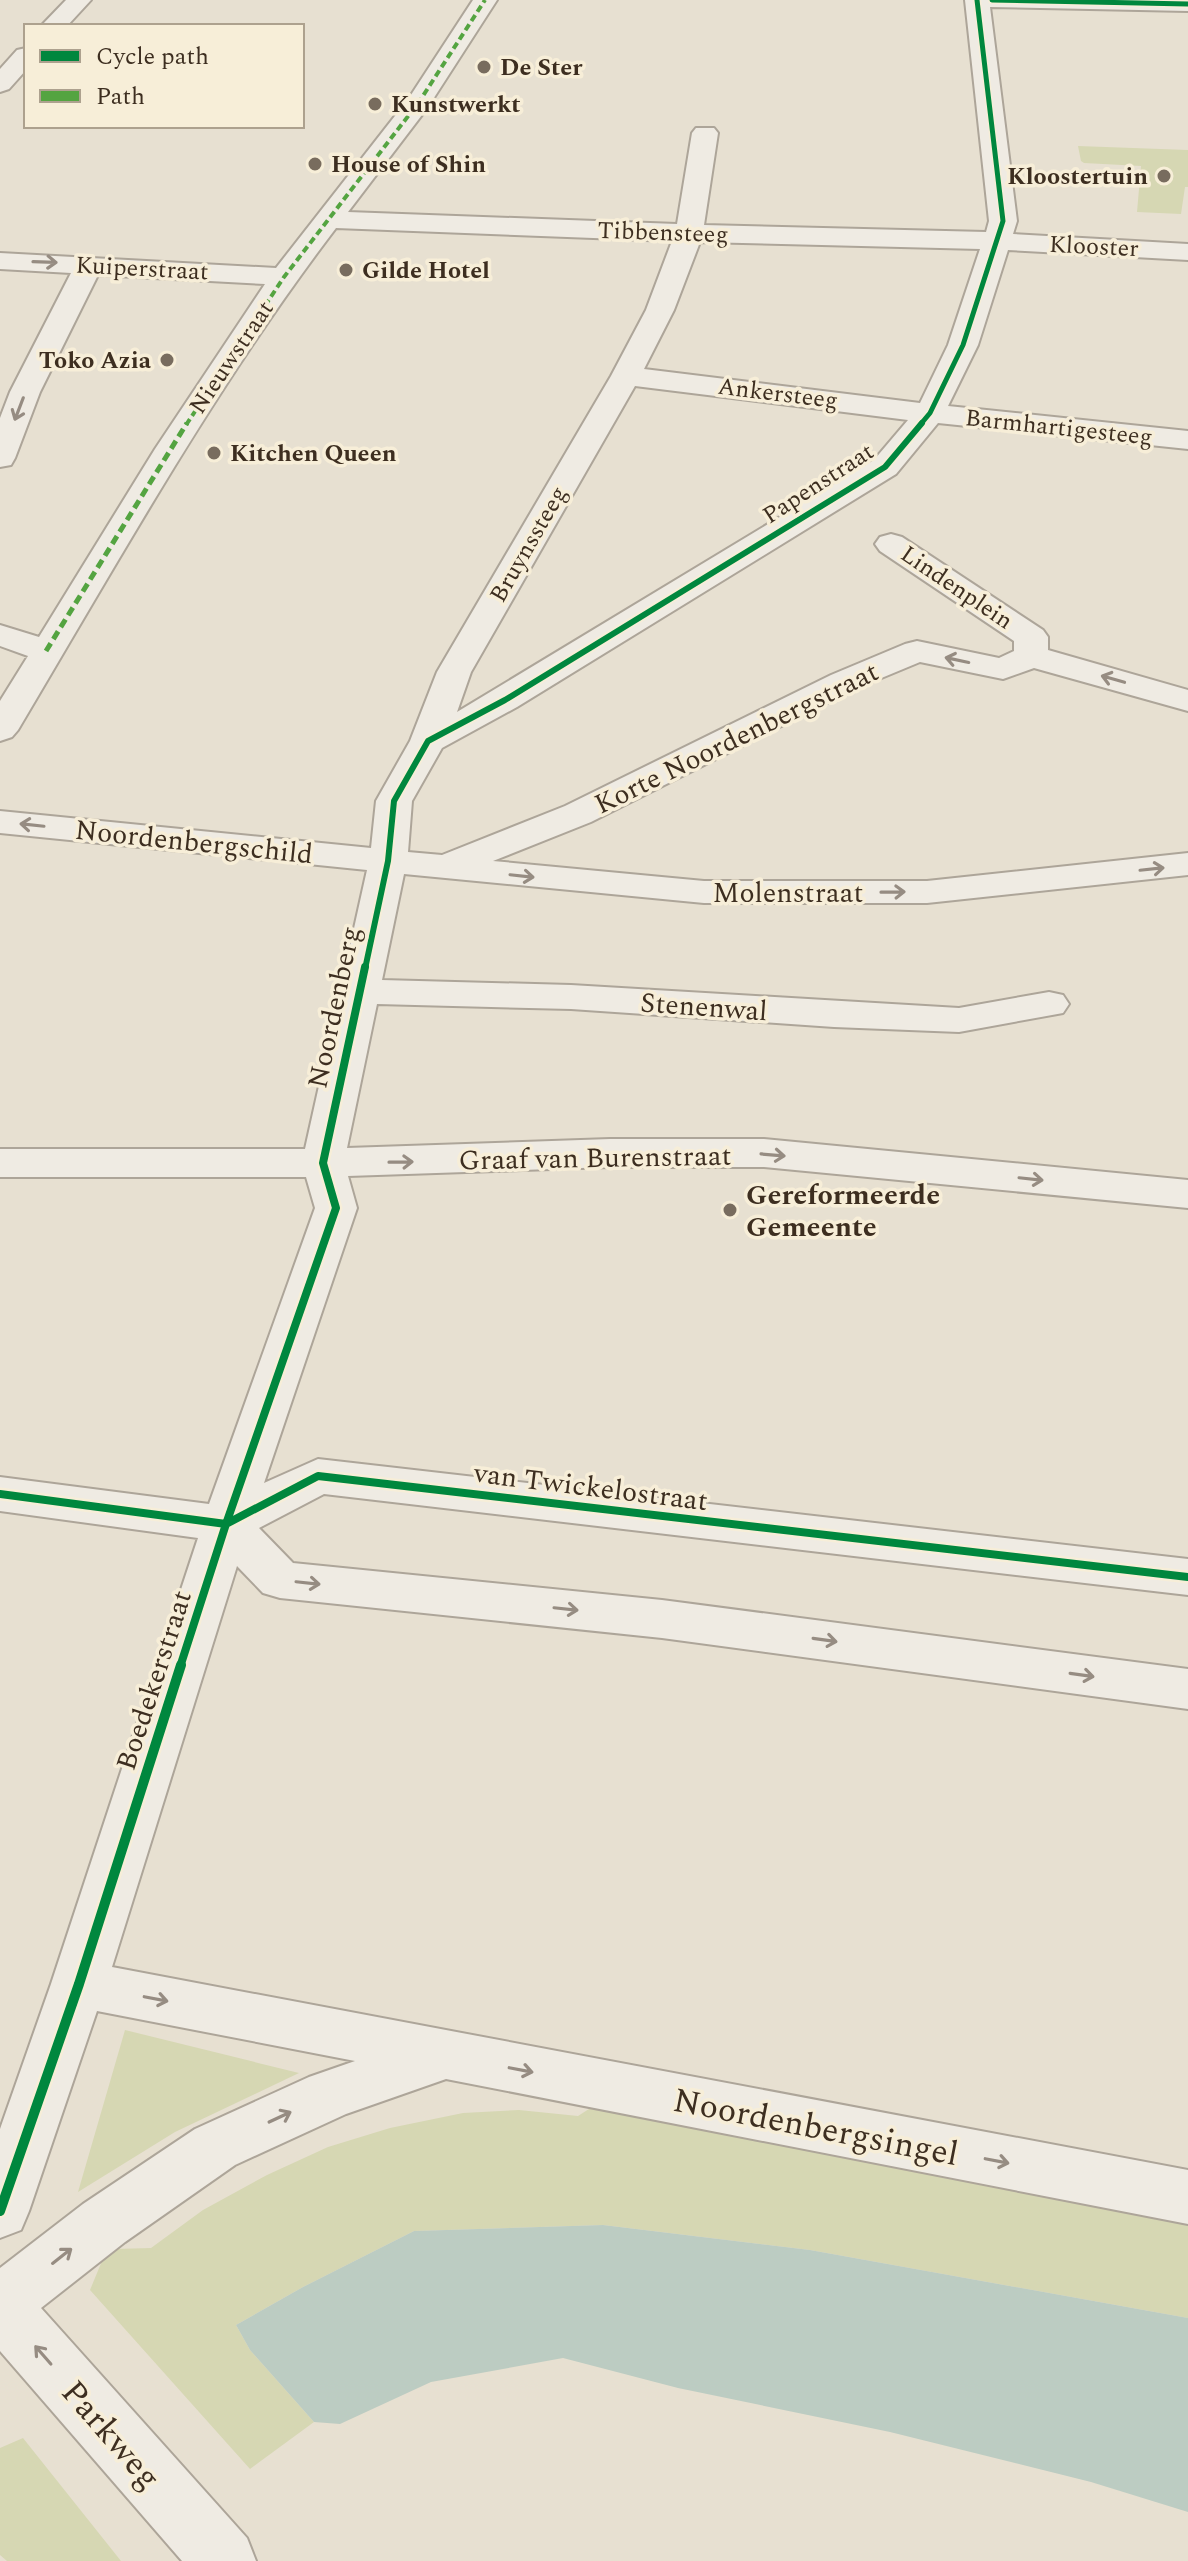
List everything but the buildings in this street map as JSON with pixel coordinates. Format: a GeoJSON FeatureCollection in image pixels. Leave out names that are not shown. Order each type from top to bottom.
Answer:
{"type":"FeatureCollection","features":[{"type":"Feature","properties":{"kind":"street"},"geometry":{"type":"LineString","coordinates":[[55,24],[79,0]]}},
{"type":"Feature","properties":{"kind":"street","name":"Nieuwstraat"},"geometry":{"type":"LineString","coordinates":[[0,730],[170,449],[284,277],[419,102],[485,0]]}},
{"type":"Feature","properties":{"kind":"street","name":"Papenstraat"},"geometry":{"type":"LineString","coordinates":[[428,741],[505,700],[885,467],[930,413],[963,345],[1003,221],[977,0]]}},
{"type":"Feature","properties":{"kind":"street"},"geometry":{"type":"LineString","coordinates":[[992,0],[1188,4]]}},
{"type":"Feature","properties":{"kind":"street"},"geometry":{"type":"LineString","coordinates":[[0,84],[24,57]]}},
{"type":"Feature","properties":{"kind":"street","name":"Bruynssteeg"},"geometry":{"type":"LineString","coordinates":[[388,861],[394,801],[428,741],[454,672],[626,376],[660,310],[689,233],[705,133]]}},
{"type":"Feature","properties":{"kind":"street","name":"Tibbensteeg"},"geometry":{"type":"LineString","coordinates":[[327,219],[999,241]]}},
{"type":"Feature","properties":{"kind":"street","name":"Klooster"},"geometry":{"type":"LineString","coordinates":[[999,241],[1188,252]]}},
{"type":"Feature","properties":{"kind":"street","name":"Kuiperstraat"},"geometry":{"type":"LineString","coordinates":[[0,261],[284,277]]}},
{"type":"Feature","properties":{"kind":"street"},"geometry":{"type":"LineString","coordinates":[[0,458],[25,392],[90,264]]}},
{"type":"Feature","properties":{"kind":"street","name":"Ankersteeg"},"geometry":{"type":"LineString","coordinates":[[626,376],[930,413]]}},
{"type":"Feature","properties":{"kind":"street","name":"Barmhartigesteeg"},"geometry":{"type":"LineString","coordinates":[[930,413],[1188,440]]}},
{"type":"Feature","properties":{"kind":"street","name":"Lindenplein"},"geometry":{"type":"LineString","coordinates":[[891,544],[1031,637],[1031,656],[1188,701]]}},
{"type":"Feature","properties":{"kind":"street"},"geometry":{"type":"LineString","coordinates":[[0,635],[46,651]]}},
{"type":"Feature","properties":{"kind":"street","name":"Korte Noordenbergstraat"},"geometry":{"type":"LineString","coordinates":[[445,867],[578,814],[843,682],[917,651],[1003,669],[1031,656]]}},
{"type":"Feature","properties":{"kind":"street","name":"Noordenbergschild"},"geometry":{"type":"LineString","coordinates":[[0,822],[388,861]]}},
{"type":"Feature","properties":{"kind":"street","name":"Molenstraat"},"geometry":{"type":"LineString","coordinates":[[388,861],[704,892],[816,894],[927,892],[1188,864]]}},
{"type":"Feature","properties":{"kind":"street","name":"Noordenberg"},"geometry":{"type":"LineString","coordinates":[[323,1163],[388,861]]}},
{"type":"Feature","properties":{"kind":"street","name":"Stenenwal"},"geometry":{"type":"LineString","coordinates":[[358,991],[571,997],[834,1015],[959,1020],[1049,1004]]}},
{"type":"Feature","properties":{"kind":"street","name":"Graaf van Burenstraat"},"geometry":{"type":"LineString","coordinates":[[0,1163],[323,1163],[610,1153],[764,1153],[1188,1194]]}},
{"type":"Feature","properties":{"kind":"street","name":"Boedekerstraat"},"geometry":{"type":"LineString","coordinates":[[0,2211],[79,1984],[226,1524],[336,1208],[323,1163]]}},
{"type":"Feature","properties":{"kind":"street","name":"van Twickelostraat"},"geometry":{"type":"LineString","coordinates":[[226,1524],[318,1476],[1188,1577]]}},
{"type":"Feature","properties":{"kind":"street"},"geometry":{"type":"LineString","coordinates":[[0,1494],[226,1524],[280,1580],[662,1619],[1188,1689]]}},
{"type":"Feature","properties":{"kind":"street","name":"Noordenbergsingel"},"geometry":{"type":"LineString","coordinates":[[79,1984],[1188,2197]]}},
{"type":"Feature","properties":{"kind":"street","name":"Noordenbergsingel"},"geometry":{"type":"LineString","coordinates":[[0,2305],[104,2223],[215,2147],[329,2095],[445,2055]]}},
{"type":"Feature","properties":{"kind":"street","name":"Parkweg"},"geometry":{"type":"LineString","coordinates":[[0,2305],[224,2561]]}},
{"type":"Feature","properties":{"kind":"green space","name":"Kloostertuin"},"geometry":{"type":"Polygon","coordinates":[[[1078,146],[1188,150],[1188,187],[1185,187],[1181,214],[1137,212],[1141,166],[1084,163],[1078,146]]]}},
{"type":"Feature","properties":{"kind":"green space"},"geometry":{"type":"Polygon","coordinates":[[[125,2030],[299,2073],[175,2132],[78,2192],[125,2030]]]}},
{"type":"Feature","properties":{"kind":"green space"},"geometry":{"type":"Polygon","coordinates":[[[603,2100],[1188,2206],[1188,2318],[810,2250],[603,2225],[414,2231],[236,2325],[250,2350],[314,2422],[250,2469],[90,2290],[102,2261],[114,2249],[151,2248],[203,2210],[267,2175],[328,2147],[390,2128],[463,2113],[519,2110],[578,2116],[603,2100]]]}},
{"type":"Feature","properties":{"kind":"green space"},"geometry":{"type":"Polygon","coordinates":[[[23,2438],[121,2561],[7,2561],[0,2555],[0,2448],[23,2438]]]}},
{"type":"Feature","properties":{"kind":"shaded area"},"geometry":{"type":"Polygon","coordinates":[[[603,2225],[810,2250],[1188,2318],[1188,2512],[1091,2482],[890,2432],[678,2388],[563,2358],[431,2382],[340,2424],[314,2422],[250,2350],[236,2325],[414,2231],[603,2225]]]}},
{"type":"Feature","properties":{"kind":"marked path"},"geometry":{"type":"LineString","coordinates":[[46,651],[170,449],[284,277],[419,102],[485,0]]}},
{"type":"Feature","properties":{"kind":"cycle path"},"geometry":{"type":"LineString","coordinates":[[0,2211],[79,1984],[226,1524],[336,1208],[323,1163],[388,861],[394,801],[428,741],[505,700],[885,467],[930,413],[963,345],[1003,221],[977,0]]}},
{"type":"Feature","properties":{"kind":"cycle path"},"geometry":{"type":"LineString","coordinates":[[992,0],[1188,4]]}},
{"type":"Feature","properties":{"kind":"cycle path"},"geometry":{"type":"LineString","coordinates":[[0,1494],[226,1524],[318,1476],[1188,1577]]}},
{"type":"Feature","properties":{"kind":"place","name":"De Ster"},"geometry":{"type":"Point","coordinates":[484,67]}},
{"type":"Feature","properties":{"kind":"place","name":"Kunstwerkt"},"geometry":{"type":"Point","coordinates":[375,104]}},
{"type":"Feature","properties":{"kind":"place","name":"House of Shin"},"geometry":{"type":"Point","coordinates":[315,164]}},
{"type":"Feature","properties":{"kind":"place","name":"Kloostertuin"},"geometry":{"type":"Point","coordinates":[1164,176]}},
{"type":"Feature","properties":{"kind":"place","name":"Gilde Hotel"},"geometry":{"type":"Point","coordinates":[346,270]}},
{"type":"Feature","properties":{"kind":"place","name":"Toko Azia"},"geometry":{"type":"Point","coordinates":[167,360]}},
{"type":"Feature","properties":{"kind":"place","name":"Kitchen Queen"},"geometry":{"type":"Point","coordinates":[214,453]}},
{"type":"Feature","properties":{"kind":"place","name":"Gereformeerde Gemeente"},"geometry":{"type":"Point","coordinates":[730,1210]}}]}
